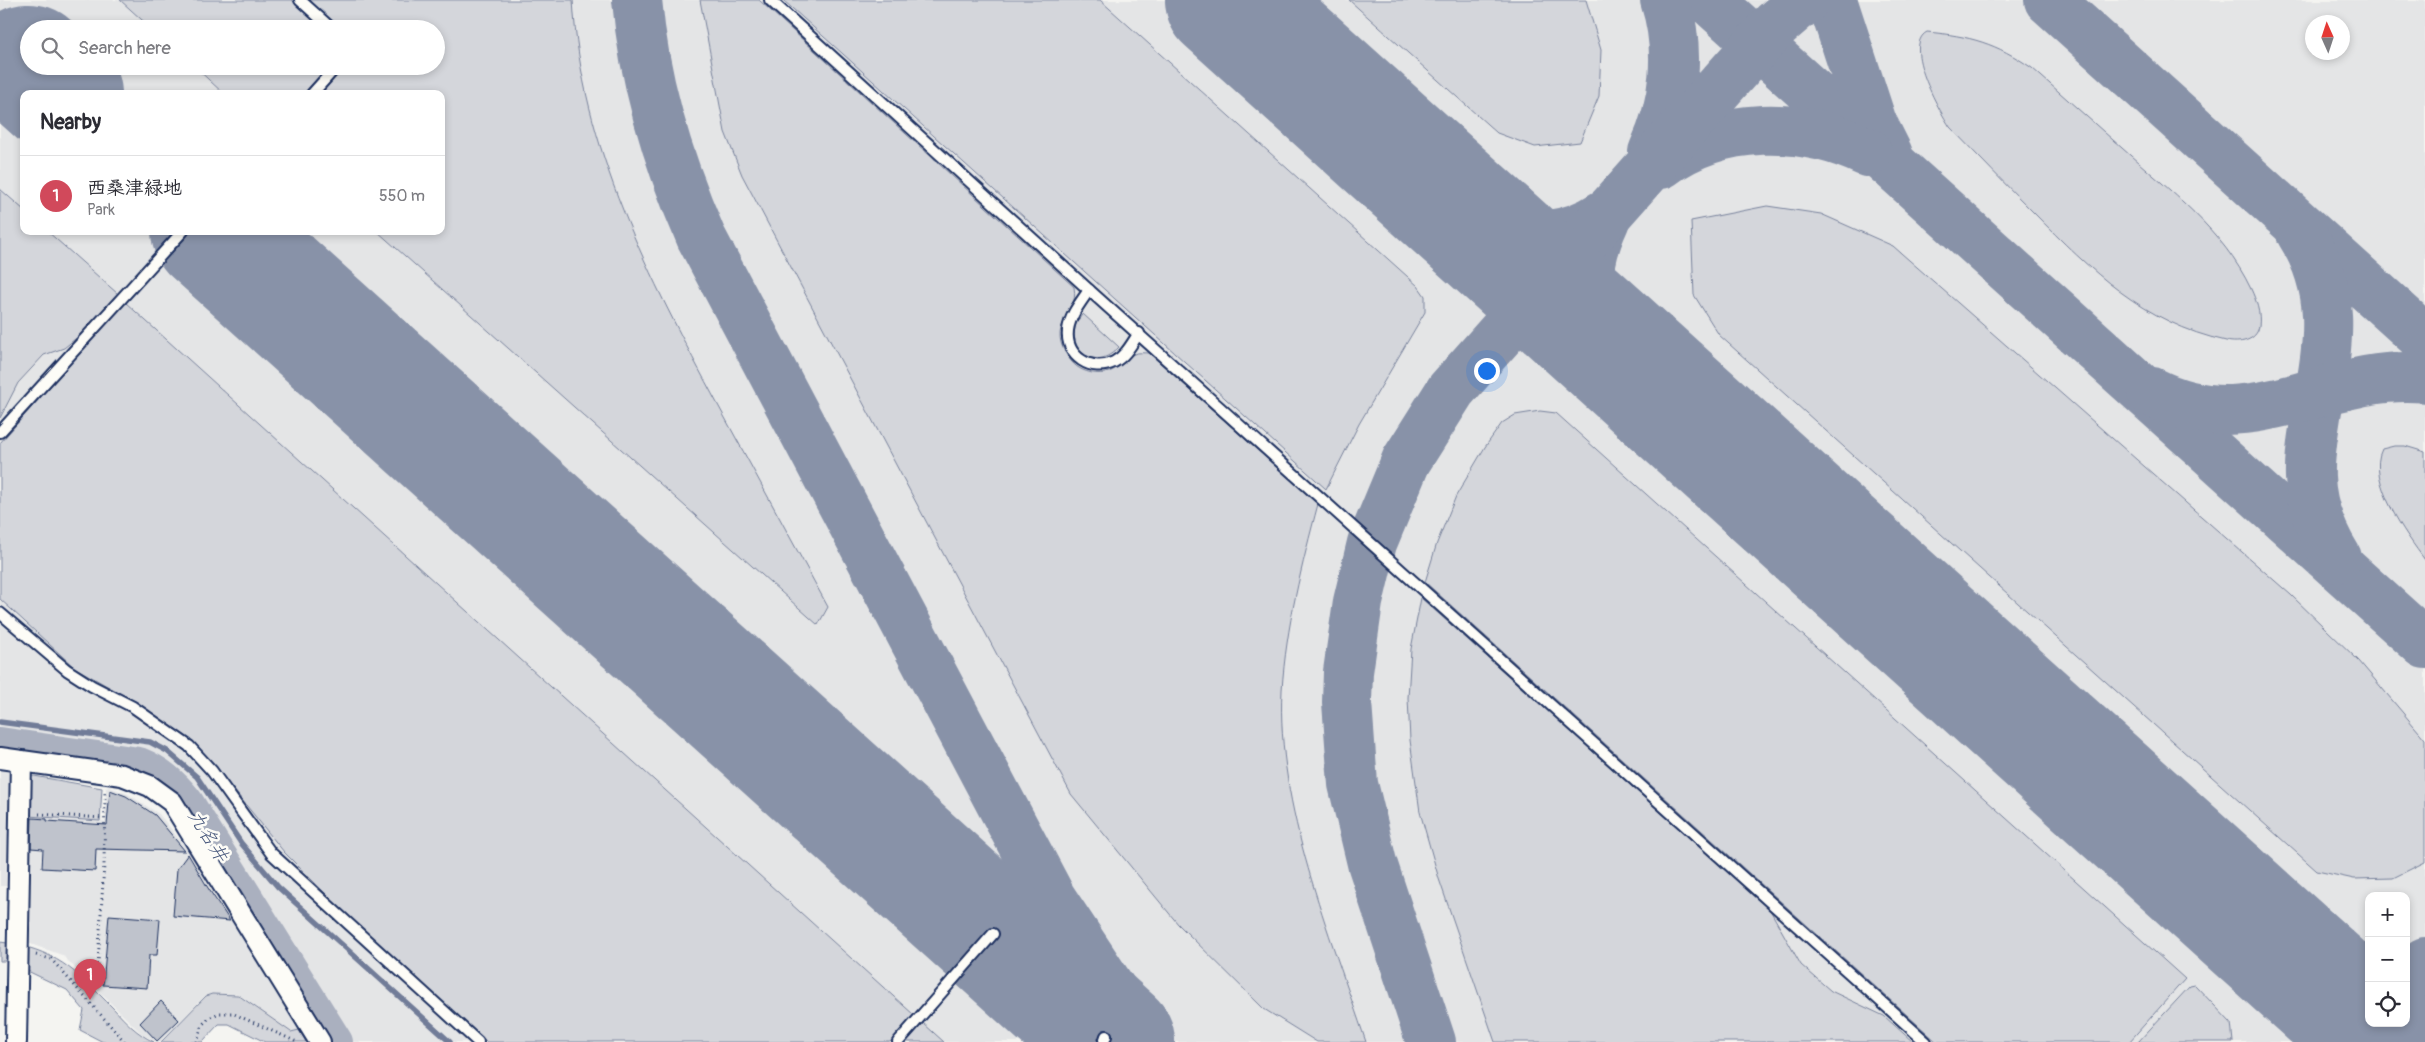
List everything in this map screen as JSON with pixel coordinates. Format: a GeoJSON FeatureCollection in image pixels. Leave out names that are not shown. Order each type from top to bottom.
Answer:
{"type":"FeatureCollection","features":[{"type":"Feature","properties":{"kind":"street"},"geometry":{"type":"LineString","coordinates":[[0,758],[122,775],[150,786],[172,802],[320,1042]]}},
{"type":"Feature","properties":{"kind":"street"},"geometry":{"type":"LineString","coordinates":[[0,1036],[14,1042],[21,762]]}},
{"type":"Feature","properties":{"kind":"lane"},"geometry":{"type":"LineString","coordinates":[[300,0],[322,20]]}},
{"type":"Feature","properties":{"kind":"lane"},"geometry":{"type":"LineString","coordinates":[[770,0],[1089,290],[1926,1042]]}},
{"type":"Feature","properties":{"kind":"lane"},"geometry":{"type":"LineString","coordinates":[[316,90],[329,75]]}},
{"type":"Feature","properties":{"kind":"lane"},"geometry":{"type":"LineString","coordinates":[[0,432],[180,235]]}},
{"type":"Feature","properties":{"kind":"lane"},"geometry":{"type":"LineString","coordinates":[[1089,290],[1072,316],[1068,332],[1070,346],[1077,358],[1088,364],[1102,365],[1115,362],[1125,354],[1139,333]]}},
{"type":"Feature","properties":{"kind":"lane"},"geometry":{"type":"LineString","coordinates":[[0,613],[67,670],[92,686],[133,707],[189,746],[212,771],[271,853],[478,1042]]}},
{"type":"Feature","properties":{"kind":"lane"},"geometry":{"type":"LineString","coordinates":[[898,1042],[993,934]]}},
{"type":"Feature","properties":{"kind":"path"},"geometry":{"type":"LineString","coordinates":[[97,979],[104,866],[103,818],[106,773]]}},
{"type":"Feature","properties":{"kind":"path"},"geometry":{"type":"LineString","coordinates":[[20,813],[103,818]]}},
{"type":"Feature","properties":{"kind":"path"},"geometry":{"type":"LineString","coordinates":[[17,951],[51,959],[125,1042]]}},
{"type":"Feature","properties":{"kind":"path"},"geometry":{"type":"LineString","coordinates":[[197,1042],[202,1025],[209,1018],[219,1013],[232,1012],[297,1042]]}},
{"type":"Feature","properties":{"kind":"shaded area"},"geometry":{"type":"Polygon","coordinates":[[[0,0],[2425,0],[2425,1042],[329,1042],[187,809],[169,786],[153,774],[135,767],[0,748],[0,0]]]}},
{"type":"Feature","properties":{"kind":"shaded area"},"geometry":{"type":"Polygon","coordinates":[[[120,0],[292,0],[314,20],[142,20],[120,0]]]}},
{"type":"Feature","properties":{"kind":"shaded area"},"geometry":{"type":"Polygon","coordinates":[[[308,0],[573,0],[579,54],[589,107],[604,159],[623,210],[644,260],[668,309],[828,607],[818,625],[381,235],[445,235],[445,90],[321,90],[335,75],[445,75],[445,20],[330,20],[308,0]]]}},
{"type":"Feature","properties":{"kind":"shaded area"},"geometry":{"type":"Polygon","coordinates":[[[700,0],[759,0],[1074,287],[1072,306],[1061,329],[1060,338],[1063,348],[1074,364],[1086,372],[1105,373],[1110,372],[1134,354],[1149,353],[1318,504],[1301,573],[1287,643],[1282,690],[1282,734],[1296,823],[1308,869],[1366,1042],[1317,1042],[1264,1009],[1178,924],[1071,794],[742,175],[725,132],[700,0]]]}},
{"type":"Feature","properties":{"kind":"shaded area"},"geometry":{"type":"Polygon","coordinates":[[[783,0],[1100,0],[1418,286],[1425,296],[1425,312],[1359,424],[1326,489],[783,0]]]}},
{"type":"Feature","properties":{"kind":"shaded area"},"geometry":{"type":"Polygon","coordinates":[[[1349,0],[1586,0],[1601,50],[1599,96],[1580,142],[1535,147],[1497,133],[1349,0]]]}},
{"type":"Feature","properties":{"kind":"shaded area"},"geometry":{"type":"Polygon","coordinates":[[[1927,32],[1982,42],[2019,59],[2032,68],[2177,196],[2226,248],[2251,289],[2258,307],[2259,316],[2258,331],[2255,335],[2242,342],[2231,342],[2197,333],[2169,322],[2121,292],[2077,255],[1950,127],[1931,93],[1920,63],[1918,50],[1920,39],[1927,32]]]}},
{"type":"Feature","properties":{"kind":"shaded area"},"geometry":{"type":"Polygon","coordinates":[[[204,75],[323,75],[310,90],[220,90],[204,75]]]}},
{"type":"Feature","properties":{"kind":"shaded area"},"geometry":{"type":"Polygon","coordinates":[[[0,189],[20,206],[20,235],[52,235],[118,294],[80,335],[64,348],[44,355],[18,383],[0,418],[0,189]]]}},
{"type":"Feature","properties":{"kind":"shaded area"},"geometry":{"type":"Polygon","coordinates":[[[1767,206],[1821,214],[1893,246],[2291,595],[2359,661],[2425,739],[2425,862],[2393,878],[2354,879],[2317,871],[1719,335],[1694,295],[1691,221],[1767,206]]]}},
{"type":"Feature","properties":{"kind":"shaded area"},"geometry":{"type":"Polygon","coordinates":[[[125,302],[914,1015],[890,1042],[487,1042],[360,928],[284,852],[234,790],[189,739],[142,706],[74,667],[0,599],[0,443],[125,302]]]}},
{"type":"Feature","properties":{"kind":"shaded area"},"geometry":{"type":"Polygon","coordinates":[[[1083,314],[1119,347],[1108,356],[1097,359],[1088,357],[1076,343],[1074,334],[1076,324],[1083,314]]]}},
{"type":"Feature","properties":{"kind":"shaded area"},"geometry":{"type":"Polygon","coordinates":[[[1540,411],[1556,413],[2185,979],[2129,1042],[1937,1042],[1425,582],[1437,543],[1456,496],[1485,447],[1502,423],[1515,415],[1540,411]]]}},
{"type":"Feature","properties":{"kind":"shaded area"},"geometry":{"type":"Polygon","coordinates":[[[2405,446],[2425,452],[2425,560],[2399,523],[2379,476],[2379,462],[2382,449],[2405,446]]]}},
{"type":"Feature","properties":{"kind":"shaded area"},"geometry":{"type":"Polygon","coordinates":[[[1421,598],[1770,910],[1801,965],[1831,991],[1884,1016],[1913,1042],[1495,1042],[1439,879],[1420,812],[1410,740],[1408,698],[1411,649],[1421,598]]]}},
{"type":"Feature","properties":{"kind":"shaded area"},"geometry":{"type":"Polygon","coordinates":[[[0,768],[6,768],[14,775],[11,886],[0,886],[0,768]]]}},
{"type":"Feature","properties":{"kind":"shaded area"},"geometry":{"type":"Polygon","coordinates":[[[34,776],[102,788],[100,821],[28,816],[30,777],[34,776]]]}},
{"type":"Feature","properties":{"kind":"shaded area"},"geometry":{"type":"Polygon","coordinates":[[[109,787],[128,794],[159,814],[188,850],[299,1030],[291,1032],[238,994],[212,994],[205,996],[160,1042],[156,1042],[142,1034],[62,955],[22,941],[27,815],[105,821],[106,788],[109,787]]]}},
{"type":"Feature","properties":{"kind":"shaded area"},"geometry":{"type":"Polygon","coordinates":[[[0,942],[35,950],[63,963],[87,983],[132,1027],[154,1042],[103,1042],[80,1030],[84,1010],[67,990],[7,961],[0,961],[0,942]]]}},
{"type":"Feature","properties":{"kind":"shaded area"},"geometry":{"type":"Polygon","coordinates":[[[2195,985],[2231,1023],[2233,1042],[2138,1042],[2190,986],[2195,985]]]}},
{"type":"Feature","properties":{"kind":"shaded area"},"geometry":{"type":"Polygon","coordinates":[[[212,994],[238,995],[291,1032],[299,1030],[306,1042],[265,1042],[229,1024],[219,1024],[202,1042],[161,1042],[206,996],[212,994]]]}},
{"type":"Feature","properties":{"kind":"shaded area"},"geometry":{"type":"Polygon","coordinates":[[[923,1023],[944,1042],[906,1042],[923,1023]]]}},
{"type":"Feature","properties":{"kind":"building"},"geometry":{"type":"Polygon","coordinates":[[[110,790],[126,796],[155,815],[185,851],[96,849],[95,871],[42,868],[43,849],[31,848],[32,818],[47,819],[47,821],[107,825],[110,790]]]}},
{"type":"Feature","properties":{"kind":"building"},"geometry":{"type":"Polygon","coordinates":[[[188,854],[230,921],[173,916],[177,869],[188,854]]]}},
{"type":"Feature","properties":{"kind":"building"},"geometry":{"type":"Polygon","coordinates":[[[109,915],[160,919],[157,955],[149,955],[147,988],[103,985],[109,915]]]}},
{"type":"Feature","properties":{"kind":"building"},"geometry":{"type":"Polygon","coordinates":[[[161,1001],[179,1020],[157,1041],[140,1023],[161,1001]]]}},
{"type":"Feature","properties":{"kind":"waterway"},"geometry":{"type":"LineString","coordinates":[[0,722],[150,742],[167,751],[197,777],[241,843],[278,887],[450,1042]]}},
{"type":"Feature","properties":{"kind":"waterway","name":"九名井"},"geometry":{"type":"LineString","coordinates":[[0,744],[139,764],[153,771],[170,784],[186,801],[336,1042]]}},
{"type":"Feature","properties":{"kind":"taxiway"},"geometry":{"type":"LineString","coordinates":[[637,0],[645,61],[659,121],[678,179],[701,237],[1051,898],[1125,1010],[1150,1042]]}},
{"type":"Feature","properties":{"kind":"taxiway"},"geometry":{"type":"LineString","coordinates":[[1653,152],[1666,115],[1673,77],[1673,38],[1665,0]]}},
{"type":"Feature","properties":{"kind":"taxiway"},"geometry":{"type":"LineString","coordinates":[[1709,0],[2425,644]]}},
{"type":"Feature","properties":{"kind":"taxiway"},"geometry":{"type":"LineString","coordinates":[[1431,1042],[1372,863],[1353,784],[1347,702],[1348,672],[1358,602],[1372,543],[1406,461],[1451,390],[1775,25],[1804,0]]}},
{"type":"Feature","properties":{"kind":"taxiway"},"geometry":{"type":"LineString","coordinates":[[1832,0],[1872,123],[1888,155]]}},
{"type":"Feature","properties":{"kind":"taxiway"},"geometry":{"type":"LineString","coordinates":[[2049,0],[2425,339]]}},
{"type":"Feature","properties":{"kind":"taxiway"},"geometry":{"type":"LineString","coordinates":[[1661,164],[1684,150],[1709,139],[1735,133],[1762,130],[1816,135],[1842,142],[1867,152]]}},
{"type":"Feature","properties":{"kind":"taxiway"},"geometry":{"type":"LineString","coordinates":[[1452,203],[1488,226],[1502,232],[1517,235],[1548,235],[1563,232],[1578,228],[1605,214]]}},
{"type":"Feature","properties":{"kind":"taxiway"},"geometry":{"type":"LineString","coordinates":[[1605,220],[1592,259],[1591,293],[1595,310],[1602,326],[1625,360]]}},
{"type":"Feature","properties":{"kind":"taxiway"},"geometry":{"type":"LineString","coordinates":[[2301,233],[2313,256],[2321,278],[2326,300],[2327,323],[2324,368],[2311,454],[2311,488],[2318,519],[2337,558]]}},
{"type":"Feature","properties":{"kind":"taxiway"},"geometry":{"type":"LineString","coordinates":[[2152,392],[2188,406],[2223,410],[2256,407],[2355,383],[2389,378],[2425,378]]}},
{"type":"Feature","properties":{"kind":"taxiway"},"geometry":{"type":"LineString","coordinates":[[947,893],[1053,975],[1121,1024]]}},
{"type":"Feature","properties":{"kind":"taxiway"},"geometry":{"type":"LineString","coordinates":[[2279,948],[2299,961],[2321,970],[2333,973],[2365,974]]}},
{"type":"Feature","properties":{"kind":"taxiway"},"geometry":{"type":"LineString","coordinates":[[2416,1042],[2413,1022],[2413,1001],[2417,981],[2425,962]]}},
{"type":"Feature","properties":{"kind":"taxiway"},"geometry":{"type":"LineString","coordinates":[[2347,1042],[2365,1022]]}},
{"type":"Feature","properties":{"kind":"runway"},"geometry":{"type":"LineString","coordinates":[[1227,0],[2383,1042]]}},
{"type":"Feature","properties":{"kind":"runway"},"geometry":{"type":"LineString","coordinates":[[39,75],[56,90]]}},
{"type":"Feature","properties":{"kind":"runway"},"geometry":{"type":"LineString","coordinates":[[217,235],[1113,1042]]}},
{"type":"Feature","properties":{"kind":"place","name":"西桑津緑地"},"geometry":{"type":"Point","coordinates":[90,1000]}}]}
